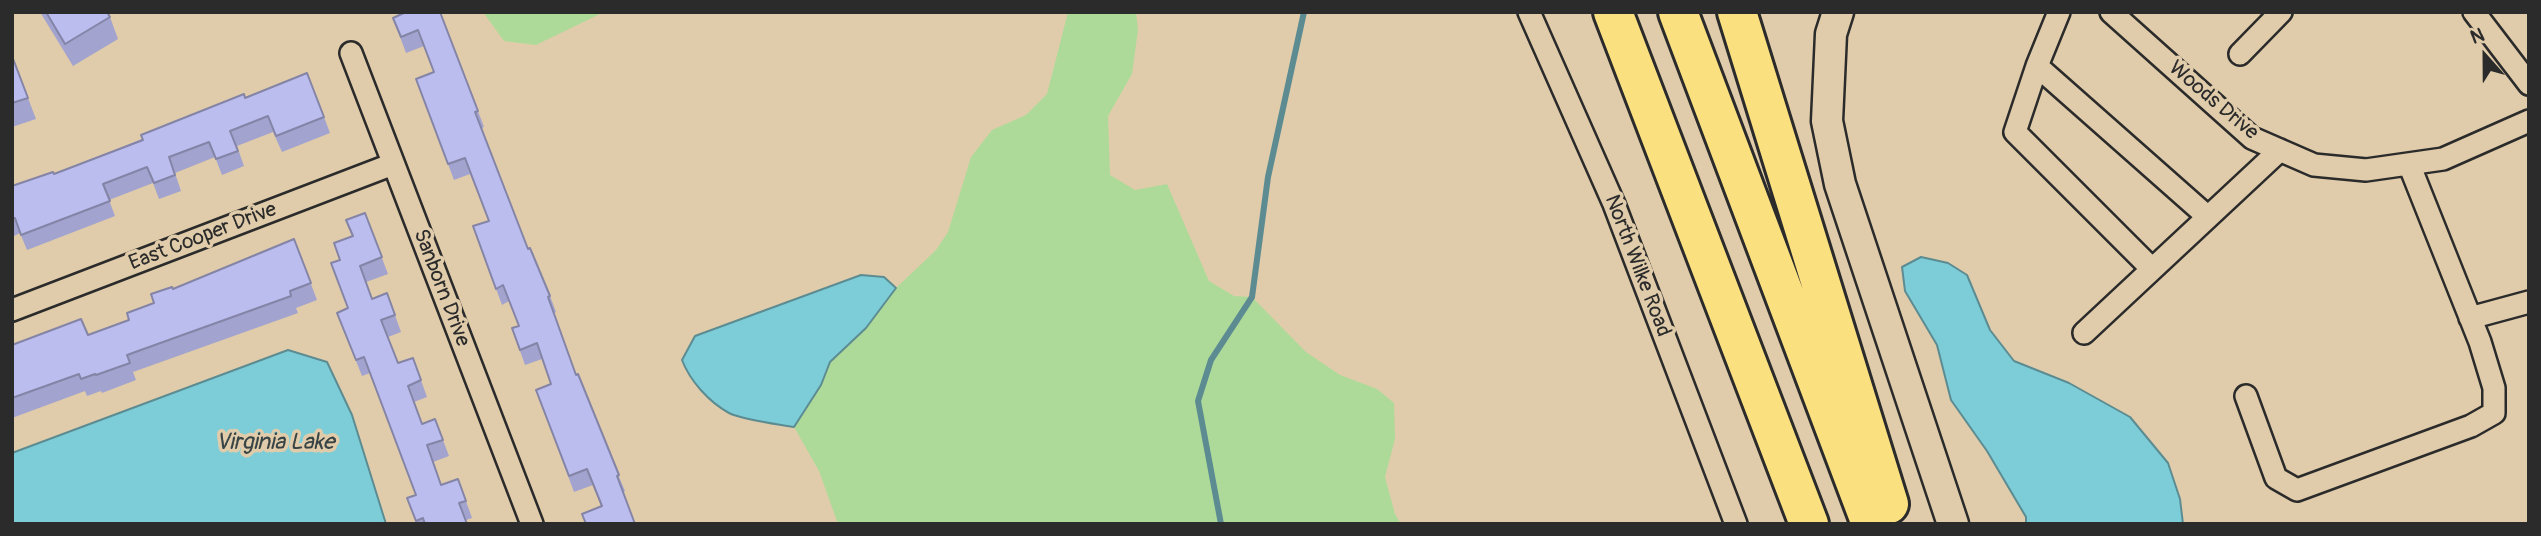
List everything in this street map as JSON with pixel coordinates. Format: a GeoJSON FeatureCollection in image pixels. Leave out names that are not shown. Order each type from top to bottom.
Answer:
{"type":"FeatureCollection","features":[{"type":"Feature","properties":{"kind":"highway"},"geometry":{"type":"LineString","coordinates":[[1594,12],[1721,295]]}},
{"type":"Feature","properties":{"kind":"highway"},"geometry":{"type":"LineString","coordinates":[[1613,12],[1809,524]]}},
{"type":"Feature","properties":{"kind":"highway"},"geometry":{"type":"LineString","coordinates":[[1678,12],[1871,524]]}},
{"type":"Feature","properties":{"kind":"highway"},"geometry":{"type":"LineString","coordinates":[[1737,12],[1890,507],[1891,524]]}},
{"type":"Feature","properties":{"kind":"street","name":"North Wilke Road"},"geometry":{"type":"LineString","coordinates":[[1529,12],[1614,204],[1736,524]]}},
{"type":"Feature","properties":{"kind":"street"},"geometry":{"type":"LineString","coordinates":[[1838,12],[1831,34],[1827,121],[1840,184],[1953,524]]}},
{"type":"Feature","properties":{"kind":"street"},"geometry":{"type":"LineString","coordinates":[[2059,12],[2015,132],[2152,269]]}},
{"type":"Feature","properties":{"kind":"street","name":"Woods Drive"},"geometry":{"type":"LineString","coordinates":[[2111,12],[2252,138],[2314,165],[2366,170],[2443,159],[2529,121]]}},
{"type":"Feature","properties":{"kind":"street"},"geometry":{"type":"LineString","coordinates":[[2240,54],[2281,12]]}},
{"type":"Feature","properties":{"kind":"street"},"geometry":{"type":"LineString","coordinates":[[2474,12],[2529,84]]}},
{"type":"Feature","properties":{"kind":"street","name":"Sanborn Drive"},"geometry":{"type":"LineString","coordinates":[[351,52],[532,524]]}},
{"type":"Feature","properties":{"kind":"street"},"geometry":{"type":"LineString","coordinates":[[2037,66],[2208,217]]}},
{"type":"Feature","properties":{"kind":"street"},"geometry":{"type":"LineString","coordinates":[[2084,333],[2280,150]]}},
{"type":"Feature","properties":{"kind":"street","name":"East Cooper Drive"},"geometry":{"type":"LineString","coordinates":[[12,310],[393,164]]}},
{"type":"Feature","properties":{"kind":"street"},"geometry":{"type":"LineString","coordinates":[[2246,396],[2276,478],[2297,490],[2471,426],[2494,413],[2494,388],[2470,318],[2409,164]]}},
{"type":"Feature","properties":{"kind":"street"},"geometry":{"type":"LineString","coordinates":[[2470,318],[2529,302]]}},
{"type":"Feature","properties":{"kind":"green space"},"geometry":{"type":"Polygon","coordinates":[[[483,12],[604,12],[536,45],[504,41],[483,12]]]}},
{"type":"Feature","properties":{"kind":"green space"},"geometry":{"type":"Polygon","coordinates":[[[1068,12],[1136,12],[1138,30],[1132,74],[1108,116],[1110,175],[1135,190],[1167,184],[1209,281],[1234,296],[1252,297],[1306,352],[1340,375],[1377,389],[1394,403],[1395,439],[1385,477],[1395,514],[1401,524],[838,524],[819,471],[794,427],[821,385],[830,362],[866,328],[896,288],[936,250],[948,232],[971,157],[992,130],[1026,115],[1047,94],[1068,12]]]}},
{"type":"Feature","properties":{"kind":"water"},"geometry":{"type":"Polygon","coordinates":[[[1921,257],[1948,263],[1967,275],[1990,330],[2014,361],[2069,383],[2130,417],[2168,463],[2180,499],[2183,524],[2026,524],[2026,517],[1987,451],[1951,400],[1937,345],[1905,291],[1902,267],[1921,257]]]}},
{"type":"Feature","properties":{"kind":"water"},"geometry":{"type":"Polygon","coordinates":[[[861,275],[884,277],[896,288],[866,328],[830,362],[821,385],[794,427],[751,420],[729,413],[701,390],[685,368],[682,360],[695,336],[861,275]]]}},
{"type":"Feature","properties":{"kind":"water","name":"Virginia Lake"},"geometry":{"type":"Polygon","coordinates":[[[288,350],[327,362],[352,415],[386,524],[12,524],[12,453],[288,350]]]}},
{"type":"Feature","properties":{"kind":"building"},"geometry":{"type":"Polygon","coordinates":[[[46,12],[107,12],[110,17],[65,44],[46,12]]]}},
{"type":"Feature","properties":{"kind":"building"},"geometry":{"type":"Polygon","coordinates":[[[406,12],[440,12],[478,111],[475,112],[528,249],[530,248],[550,296],[548,297],[576,375],[578,374],[619,475],[617,476],[635,524],[586,524],[582,514],[602,506],[587,469],[569,476],[536,390],[551,384],[537,343],[520,350],[512,328],[519,326],[503,285],[496,289],[473,226],[489,221],[465,158],[448,164],[416,79],[434,72],[418,30],[401,37],[393,18],[406,12]]]}},
{"type":"Feature","properties":{"kind":"building"},"geometry":{"type":"Polygon","coordinates":[[[12,56],[28,98],[12,103],[12,56]]]}},
{"type":"Feature","properties":{"kind":"building"},"geometry":{"type":"Polygon","coordinates":[[[307,73],[324,117],[276,136],[268,116],[230,131],[238,151],[216,159],[209,142],[169,157],[175,175],[154,183],[147,167],[103,184],[110,201],[21,235],[15,218],[12,218],[12,186],[53,172],[54,174],[143,140],[141,135],[244,94],[245,98],[307,73]]]}},
{"type":"Feature","properties":{"kind":"building"},"geometry":{"type":"Polygon","coordinates":[[[365,213],[382,257],[360,266],[372,299],[387,293],[395,315],[381,320],[398,363],[413,358],[421,380],[408,386],[422,424],[435,419],[443,440],[427,445],[441,485],[458,479],[466,501],[459,503],[467,524],[425,524],[423,518],[416,521],[407,498],[416,495],[364,357],[356,360],[337,313],[348,308],[331,263],[340,260],[334,243],[353,236],[346,220],[365,213]]]}},
{"type":"Feature","properties":{"kind":"building"},"geometry":{"type":"Polygon","coordinates":[[[294,239],[311,283],[290,291],[291,296],[127,355],[130,363],[81,379],[79,374],[12,398],[12,345],[81,319],[88,335],[129,320],[127,313],[154,303],[151,294],[172,287],[173,289],[294,239]]]}},
{"type":"Feature","properties":{"kind":"waterway"},"geometry":{"type":"LineString","coordinates":[[1221,524],[1198,401],[1211,360],[1252,297],[1268,177],[1304,12]]}}]}
